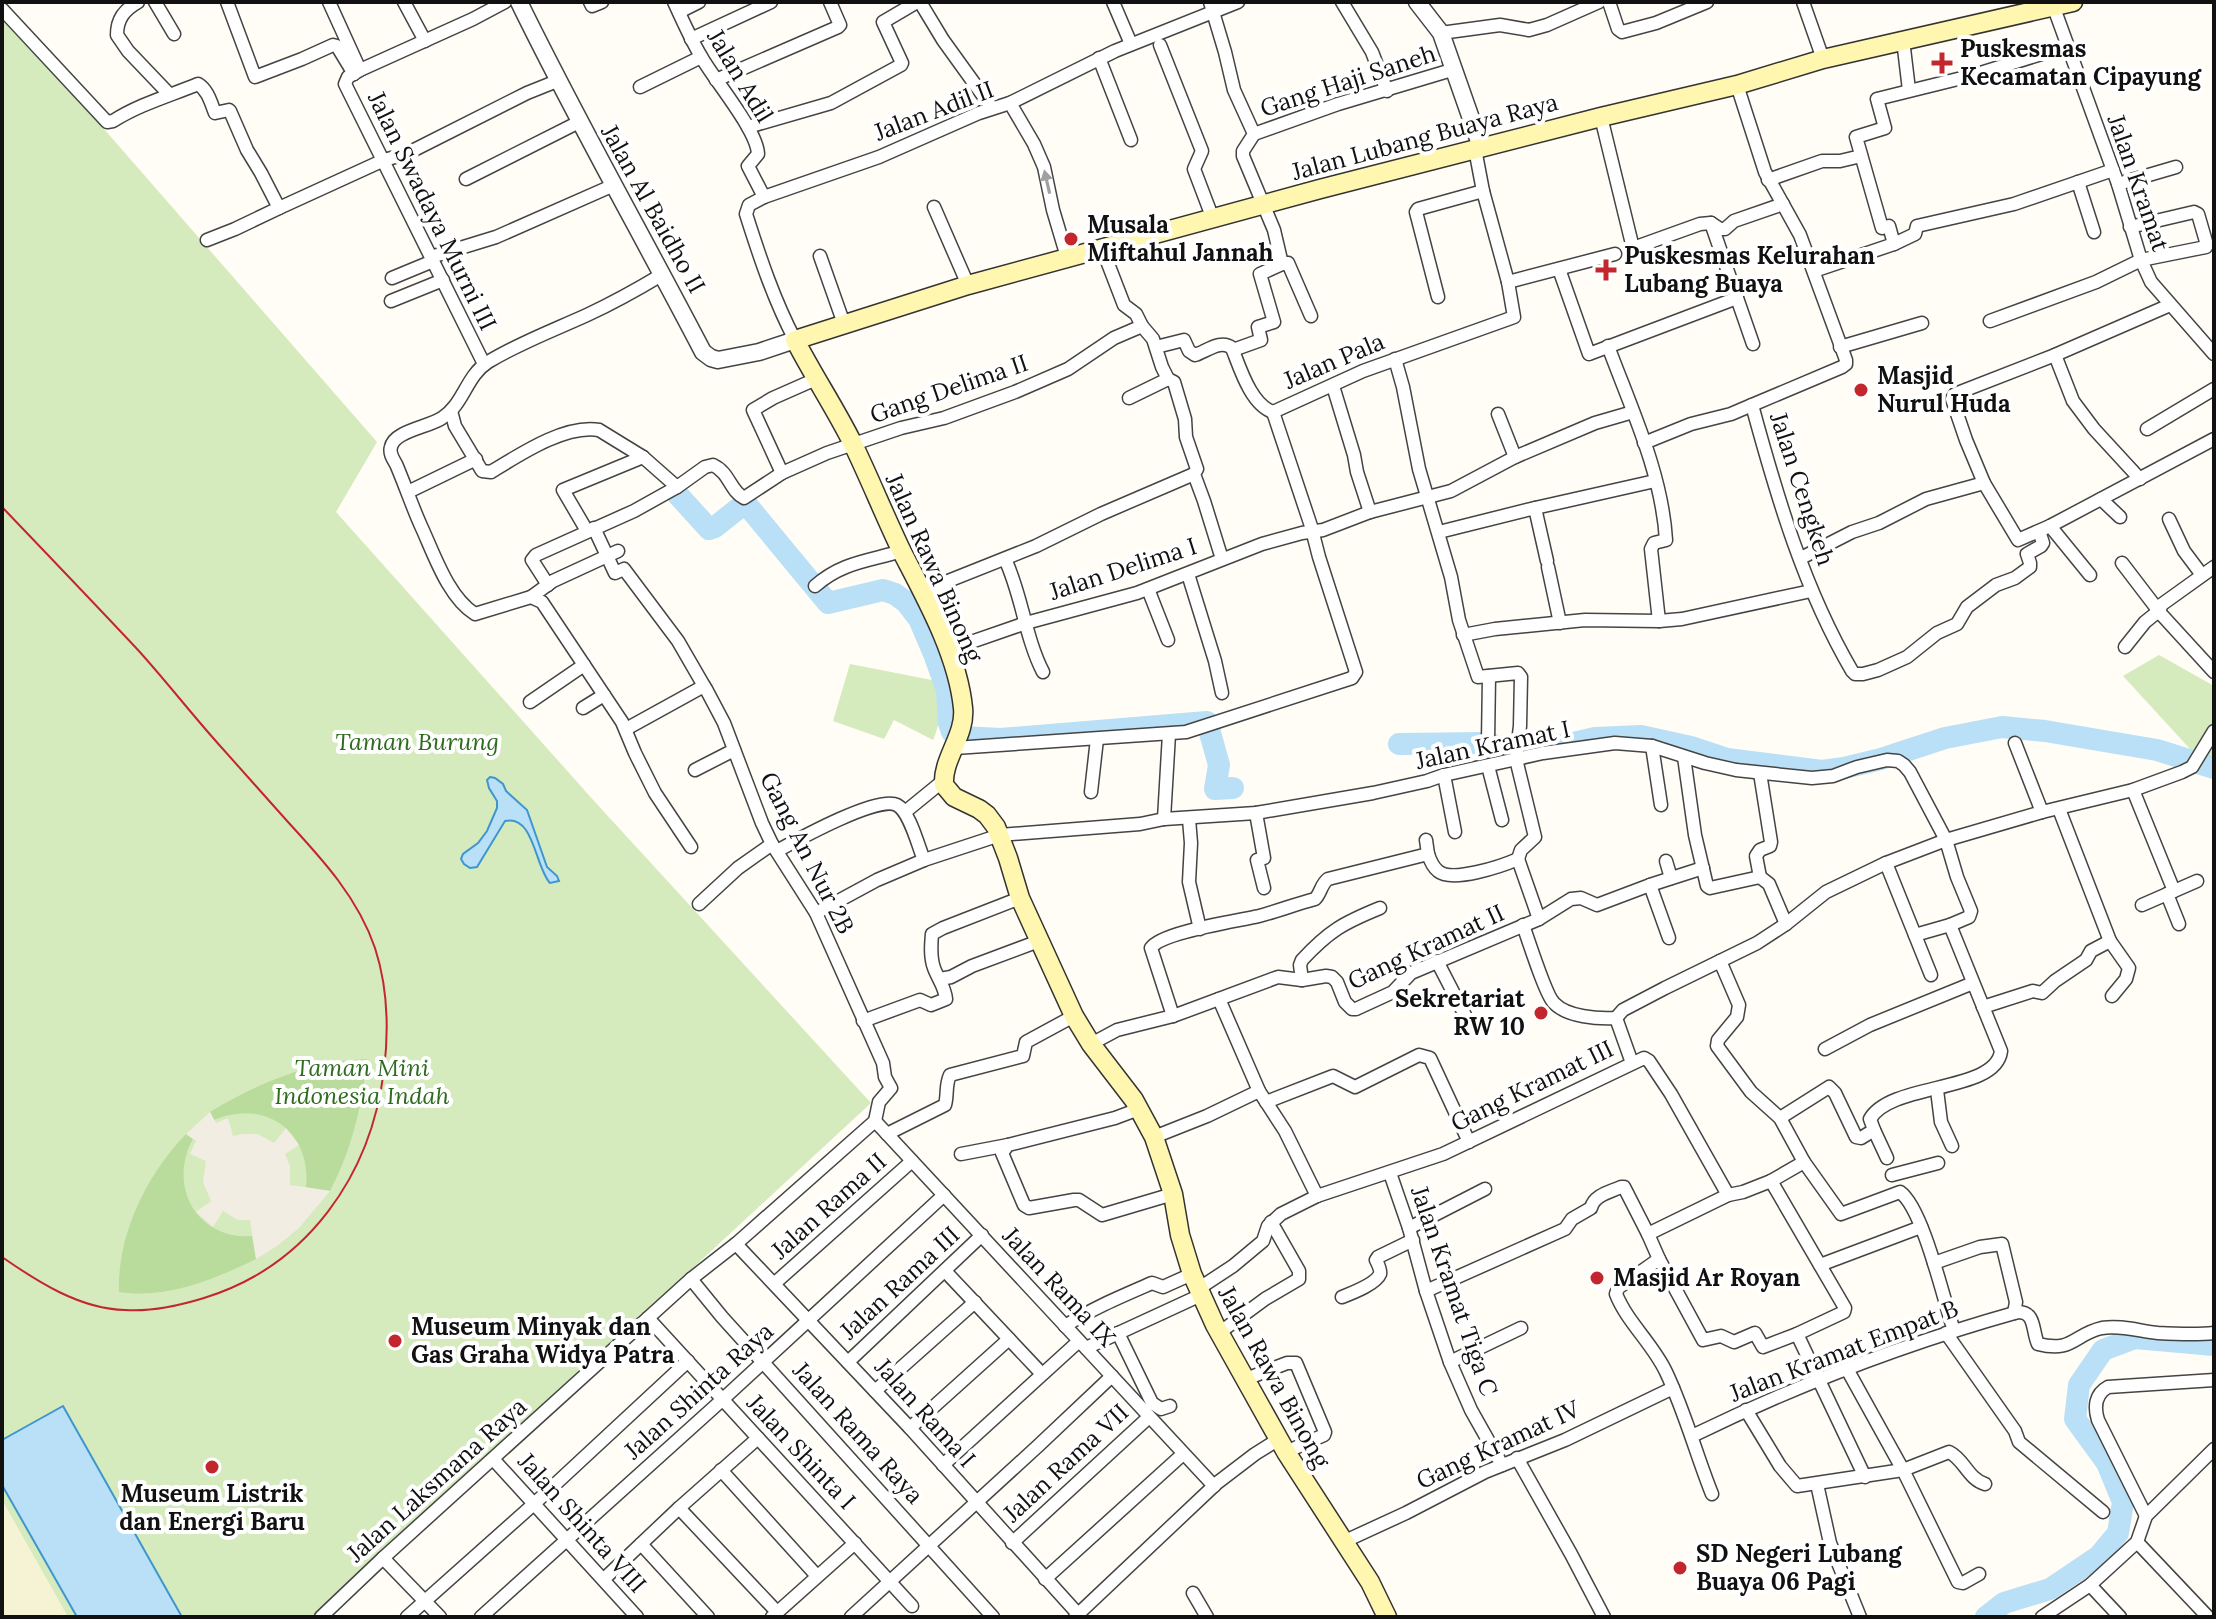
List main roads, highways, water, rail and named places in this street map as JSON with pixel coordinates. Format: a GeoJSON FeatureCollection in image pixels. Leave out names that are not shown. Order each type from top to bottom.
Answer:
{"type":"FeatureCollection","features":[{"type":"Feature","properties":{"kind":"main road","name":"Jalan Lubang Buaya Raya"},"geometry":{"type":"LineString","coordinates":[[795,340],[1067,257],[1478,148],[1737,85],[1823,59],[2073,2]]}},
{"type":"Feature","properties":{"kind":"main road","name":"Jalan Rawa Binong"},"geometry":{"type":"LineString","coordinates":[[795,340],[853,445],[948,650],[963,705],[963,719],[943,781],[954,797],[987,815],[1000,835],[1020,898],[1074,1016],[1139,1109],[1154,1137],[1173,1194],[1180,1235],[1197,1286],[1219,1333],[1282,1446],[1370,1582],[1387,1617]]}},
{"type":"Feature","properties":{"kind":"water"},"geometry":{"type":"Polygon","coordinates":[[[490,777],[503,784],[506,791],[527,810],[547,867],[559,881],[550,883],[528,833],[515,821],[505,821],[477,867],[470,868],[464,864],[461,859],[463,854],[478,843],[487,831],[497,808],[487,780],[490,777]]]}},
{"type":"Feature","properties":{"kind":"water"},"geometry":{"type":"Polygon","coordinates":[[[63,1406],[182,1617],[77,1617],[2,1485],[2,1440],[63,1406]]]}},
{"type":"Feature","properties":{"kind":"waterway"},"geometry":{"type":"LineString","coordinates":[[678,495],[709,529],[744,504],[747,505],[828,603],[883,590],[906,602],[919,619],[947,690],[952,732],[961,737],[1001,739],[1207,722],[1219,765],[1215,789],[1233,788]]}},
{"type":"Feature","properties":{"kind":"waterway"},"geometry":{"type":"LineString","coordinates":[[1399,744],[1483,743],[1518,750],[1595,738],[1641,736],[1727,759],[1822,771],[1881,759],[1945,738],[2002,727],[2157,750],[2214,768]]}},
{"type":"Feature","properties":{"kind":"waterway"},"geometry":{"type":"LineString","coordinates":[[1986,1617],[2004,1603],[2050,1589],[2099,1556],[2118,1533],[2123,1502],[2107,1463],[2075,1419],[2079,1385],[2103,1350],[2135,1338],[2214,1345]]}},
{"type":"Feature","properties":{"kind":"tram line"},"geometry":{"type":"LineString","coordinates":[[2,507],[138,650],[338,880],[359,913],[375,948],[383,978],[387,1024],[377,1109],[349,1180],[328,1211],[303,1239],[274,1264],[241,1283],[204,1298],[165,1308],[135,1310],[108,1308],[76,1299],[2,1257]]}},
{"type":"Feature","properties":{"kind":"place","name":"Puskesmas Kecamatan Cipayung"},"geometry":{"type":"Point","coordinates":[1942,63]}},
{"type":"Feature","properties":{"kind":"place","name":"Musala Miftahul Jannah"},"geometry":{"type":"Point","coordinates":[1071,239]}},
{"type":"Feature","properties":{"kind":"place","name":"Puskesmas Kelurahan Lubang Buaya"},"geometry":{"type":"Point","coordinates":[1606,270]}},
{"type":"Feature","properties":{"kind":"place","name":"Masjid Nurul Huda"},"geometry":{"type":"Point","coordinates":[1861,390]}},
{"type":"Feature","properties":{"kind":"place","name":"Sekretariat RW 10"},"geometry":{"type":"Point","coordinates":[1541,1013]}},
{"type":"Feature","properties":{"kind":"place","name":"Masjid Ar Royan"},"geometry":{"type":"Point","coordinates":[1597,1278]}},
{"type":"Feature","properties":{"kind":"place","name":"Museum Minyak dan Gas Graha Widya Patra"},"geometry":{"type":"Point","coordinates":[395,1341]}},
{"type":"Feature","properties":{"kind":"place","name":"Museum Listrik dan Energi Baru"},"geometry":{"type":"Point","coordinates":[212,1467]}},
{"type":"Feature","properties":{"kind":"place","name":"SD Negeri Lubang Buaya 06 Pagi"},"geometry":{"type":"Point","coordinates":[1680,1568]}},
{"type":"Feature","properties":{"kind":"park label","name":"Taman Burung"},"geometry":{"type":"Point","coordinates":[417,742]}},
{"type":"Feature","properties":{"kind":"park label","name":"Taman Mini Indonesia Indah"},"geometry":{"type":"Point","coordinates":[362,1082]}}]}
